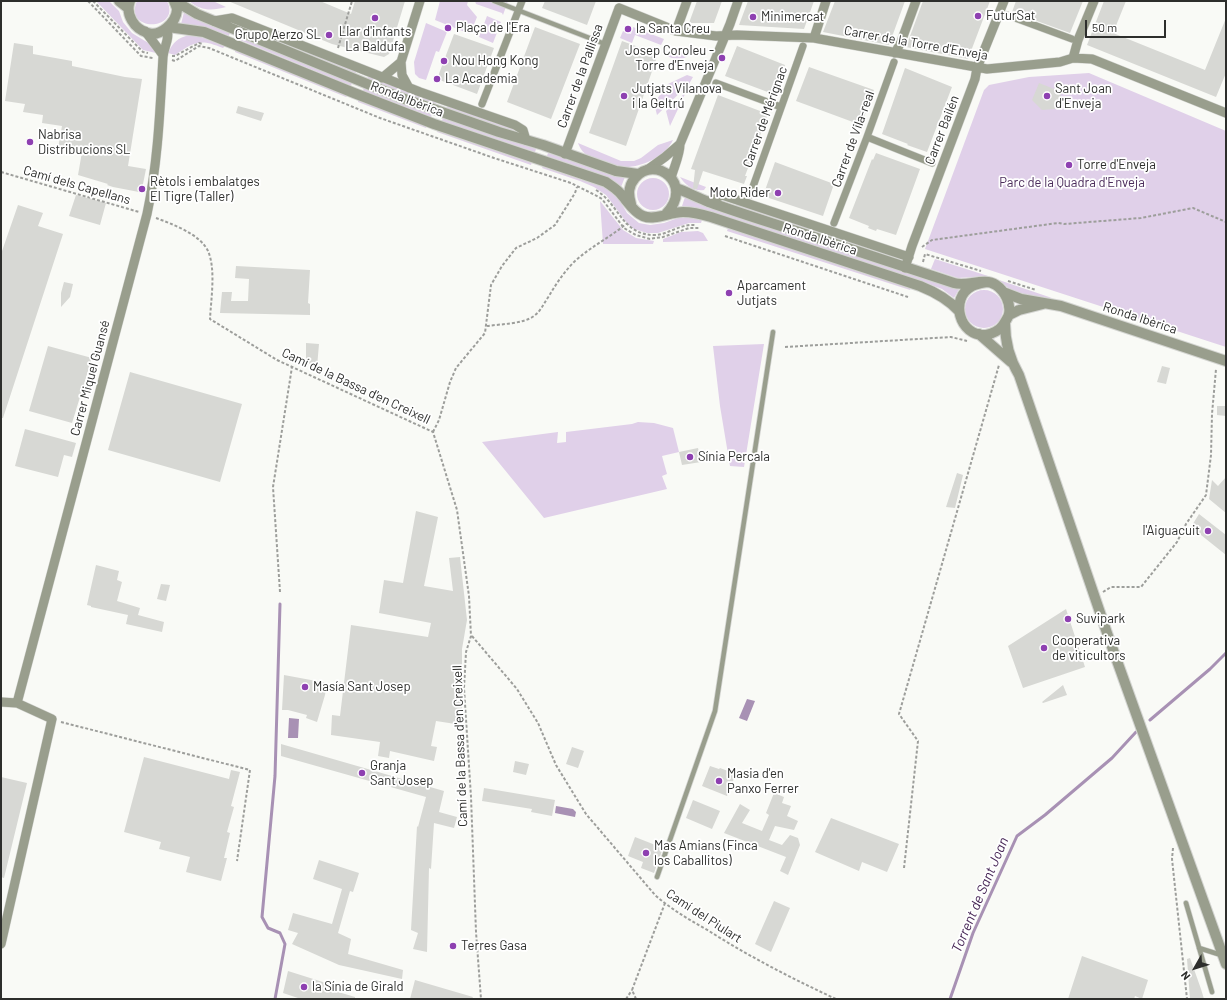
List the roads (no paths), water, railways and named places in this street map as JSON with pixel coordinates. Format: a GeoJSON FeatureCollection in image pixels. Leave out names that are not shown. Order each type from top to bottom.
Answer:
{"type":"FeatureCollection","features":[{"type":"Feature","properties":{"kind":"street"},"geometry":{"type":"LineString","coordinates":[[119,1],[129,4],[130,18],[137,27],[145,31],[163,57]]}},
{"type":"Feature","properties":{"kind":"street","name":"Ronda Ibèrica"},"geometry":{"type":"LineString","coordinates":[[175,1],[197,14],[399,97],[616,171],[643,172],[656,170],[664,172],[671,178]]}},
{"type":"Feature","properties":{"kind":"street","name":"Ronda Ibèrica"},"geometry":{"type":"LineString","coordinates":[[145,31],[149,34],[160,32],[168,27],[175,17],[177,9],[175,1]]}},
{"type":"Feature","properties":{"kind":"street"},"geometry":{"type":"LineString","coordinates":[[409,88],[402,75],[401,62],[420,1]]}},
{"type":"Feature","properties":{"kind":"street"},"geometry":{"type":"LineString","coordinates":[[482,104],[522,1]]}},
{"type":"Feature","properties":{"kind":"street"},"geometry":{"type":"LineString","coordinates":[[676,31],[687,1]]}},
{"type":"Feature","properties":{"kind":"street"},"geometry":{"type":"LineString","coordinates":[[666,214],[673,207],[676,197],[676,188],[671,178],[680,152],[680,144],[738,1]]}},
{"type":"Feature","properties":{"kind":"street"},"geometry":{"type":"LineString","coordinates":[[814,38],[826,1]]}},
{"type":"Feature","properties":{"kind":"street"},"geometry":{"type":"LineString","coordinates":[[894,57],[916,1]]}},
{"type":"Feature","properties":{"kind":"street","name":"Carrer Bailén"},"geometry":{"type":"LineString","coordinates":[[905,268],[975,79],[977,68],[1004,1]]}},
{"type":"Feature","properties":{"kind":"street"},"geometry":{"type":"LineString","coordinates":[[1073,58],[1078,40],[1094,1]]}},
{"type":"Feature","properties":{"kind":"street","name":"Carrer de la Torre d'Enveja"},"geometry":{"type":"LineString","coordinates":[[618,5],[676,31],[724,36],[736,35],[814,38],[894,57],[977,68],[994,69],[1060,62],[1073,58],[1092,59],[1226,113]]}},
{"type":"Feature","properties":{"kind":"street","name":"Carrer de la Pallissa"},"geometry":{"type":"LineString","coordinates":[[565,154],[618,5]]}},
{"type":"Feature","properties":{"kind":"street"},"geometry":{"type":"LineString","coordinates":[[1007,15],[1072,39]]}},
{"type":"Feature","properties":{"kind":"street","name":"Ronda Ibèrica"},"geometry":{"type":"LineString","coordinates":[[214,21],[232,18],[382,78],[515,125],[523,130],[526,140]]}},
{"type":"Feature","properties":{"kind":"street","name":"Ronda Ibèrica"},"geometry":{"type":"LineString","coordinates":[[168,27],[204,32],[434,124],[606,182],[618,191],[636,211],[643,216],[651,218],[682,212],[697,213],[932,290],[949,300],[958,311],[960,318],[970,331],[979,334],[986,335],[998,331],[1007,319],[1019,310],[1046,303]]}},
{"type":"Feature","properties":{"kind":"street","name":"Carrer Miquel Guansé"},"geometry":{"type":"LineString","coordinates":[[16,703],[147,214],[152,191],[159,124],[163,57],[169,35],[168,27]]}},
{"type":"Feature","properties":{"kind":"street","name":"Carrer de Mérignac"},"geometry":{"type":"LineString","coordinates":[[750,195],[803,46]]}},
{"type":"Feature","properties":{"kind":"street","name":"Carrer de Vila-real"},"geometry":{"type":"LineString","coordinates":[[834,223],[867,137],[894,57]]}},
{"type":"Feature","properties":{"kind":"street"},"geometry":{"type":"LineString","coordinates":[[382,78],[401,62]]}},
{"type":"Feature","properties":{"kind":"street"},"geometry":{"type":"LineString","coordinates":[[716,84],[782,107]]}},
{"type":"Feature","properties":{"kind":"street"},"geometry":{"type":"LineString","coordinates":[[867,137],[932,163]]}},
{"type":"Feature","properties":{"kind":"street"},"geometry":{"type":"LineString","coordinates":[[631,205],[628,194],[631,182],[666,157],[680,144]]}},
{"type":"Feature","properties":{"kind":"street","name":"Ronda Ibèrica"},"geometry":{"type":"LineString","coordinates":[[676,188],[708,202],[905,268],[958,284],[987,282],[996,285],[1003,292],[1021,298],[1061,306],[1222,359]]}},
{"type":"Feature","properties":{"kind":"street","name":"Ronda Ibèrica"},"geometry":{"type":"LineString","coordinates":[[708,202],[722,195],[909,257]]}},
{"type":"Feature","properties":{"kind":"street"},"geometry":{"type":"LineString","coordinates":[[958,311],[959,301],[964,292],[972,285],[987,282]]}},
{"type":"Feature","properties":{"kind":"street"},"geometry":{"type":"LineString","coordinates":[[1003,292],[1008,300],[1006,342],[1011,362]]}},
{"type":"Feature","properties":{"kind":"street"},"geometry":{"type":"LineString","coordinates":[[979,334],[1011,362],[1019,375],[1095,597],[1224,960]]}},
{"type":"Feature","properties":{"kind":"street"},"geometry":{"type":"LineString","coordinates":[[1,702],[16,703],[52,719],[1,944]]}},
{"type":"Feature","properties":{"kind":"lane"},"geometry":{"type":"LineString","coordinates":[[494,1],[605,44]]}},
{"type":"Feature","properties":{"kind":"lane"},"geometry":{"type":"LineString","coordinates":[[657,877],[715,711],[773,332]]}},
{"type":"Feature","properties":{"kind":"lane"},"geometry":{"type":"LineString","coordinates":[[1186,903],[1212,992]]}},
{"type":"Feature","properties":{"kind":"lane"},"geometry":{"type":"LineString","coordinates":[[1199,948],[1224,960]]}},
{"type":"Feature","properties":{"kind":"waterway"},"geometry":{"type":"LineString","coordinates":[[275,999],[285,944],[280,933],[268,928],[262,917],[275,776],[280,604]]}},
{"type":"Feature","properties":{"kind":"waterway","name":"Torrent de Sant Joan"},"geometry":{"type":"LineString","coordinates":[[1150,720],[1210,669],[1226,653]]}},
{"type":"Feature","properties":{"kind":"waterway","name":"Torrent de Sant Joan"},"geometry":{"type":"LineString","coordinates":[[950,999],[973,933],[1017,836],[1045,815],[1112,758],[1136,732]]}},
{"type":"Feature","properties":{"kind":"place","name":"FuturSat"},"geometry":{"type":"Point","coordinates":[978,16]}},
{"type":"Feature","properties":{"kind":"place","name":"Minimercat"},"geometry":{"type":"Point","coordinates":[753,17]}},
{"type":"Feature","properties":{"kind":"place","name":"Llar d'infants La Baldufa"},"geometry":{"type":"Point","coordinates":[375,18]}},
{"type":"Feature","properties":{"kind":"place","name":"Plaça de l'Era"},"geometry":{"type":"Point","coordinates":[448,28]}},
{"type":"Feature","properties":{"kind":"place","name":"la Santa Creu"},"geometry":{"type":"Point","coordinates":[628,29]}},
{"type":"Feature","properties":{"kind":"place","name":"Grupo Aerzo SL"},"geometry":{"type":"Point","coordinates":[329,35]}},
{"type":"Feature","properties":{"kind":"place","name":"Josep Coroleu - Torre d'Enveja"},"geometry":{"type":"Point","coordinates":[722,58]}},
{"type":"Feature","properties":{"kind":"place","name":"Nou Hong Kong"},"geometry":{"type":"Point","coordinates":[444,61]}},
{"type":"Feature","properties":{"kind":"place","name":"La Academia"},"geometry":{"type":"Point","coordinates":[437,79]}},
{"type":"Feature","properties":{"kind":"place","name":"Jutjats Vilanova i la Geltrú"},"geometry":{"type":"Point","coordinates":[624,96]}},
{"type":"Feature","properties":{"kind":"place","name":"Sant Joan d'Enveja"},"geometry":{"type":"Point","coordinates":[1047,96]}},
{"type":"Feature","properties":{"kind":"place","name":"Nabrisa Distribucions SL"},"geometry":{"type":"Point","coordinates":[30,142]}},
{"type":"Feature","properties":{"kind":"place","name":"Torre d'Enveja"},"geometry":{"type":"Point","coordinates":[1069,165]}},
{"type":"Feature","properties":{"kind":"place","name":"Rètols i embalatges El Tigre (Taller)"},"geometry":{"type":"Point","coordinates":[142,189]}},
{"type":"Feature","properties":{"kind":"place","name":"Moto Rider"},"geometry":{"type":"Point","coordinates":[778,193]}},
{"type":"Feature","properties":{"kind":"place","name":"Aparcament Jutjats"},"geometry":{"type":"Point","coordinates":[729,293]}},
{"type":"Feature","properties":{"kind":"place","name":"Sínia Percala"},"geometry":{"type":"Point","coordinates":[690,457]}},
{"type":"Feature","properties":{"kind":"place","name":"l'Aiguacuit"},"geometry":{"type":"Point","coordinates":[1208,531]}},
{"type":"Feature","properties":{"kind":"place","name":"Suvipark"},"geometry":{"type":"Point","coordinates":[1068,619]}},
{"type":"Feature","properties":{"kind":"place","name":"Cooperativa de viticultors"},"geometry":{"type":"Point","coordinates":[1044,648]}},
{"type":"Feature","properties":{"kind":"place","name":"Masía Sant Josep"},"geometry":{"type":"Point","coordinates":[305,687]}},
{"type":"Feature","properties":{"kind":"place","name":"Granja Sant Josep"},"geometry":{"type":"Point","coordinates":[362,773]}},
{"type":"Feature","properties":{"kind":"place","name":"Masia d'en Panxo Ferrer"},"geometry":{"type":"Point","coordinates":[719,781]}},
{"type":"Feature","properties":{"kind":"place","name":"Mas Amians (Finca los Caballitos)"},"geometry":{"type":"Point","coordinates":[646,853]}},
{"type":"Feature","properties":{"kind":"place","name":"Terres Gasa"},"geometry":{"type":"Point","coordinates":[453,946]}},
{"type":"Feature","properties":{"kind":"place","name":"la Sínia de Girald"},"geometry":{"type":"Point","coordinates":[304,987]}},
{"type":"Feature","properties":{"kind":"park label","name":"Parc de la Quadra d'Enveja"},"geometry":{"type":"Point","coordinates":[1072,183]}}]}
